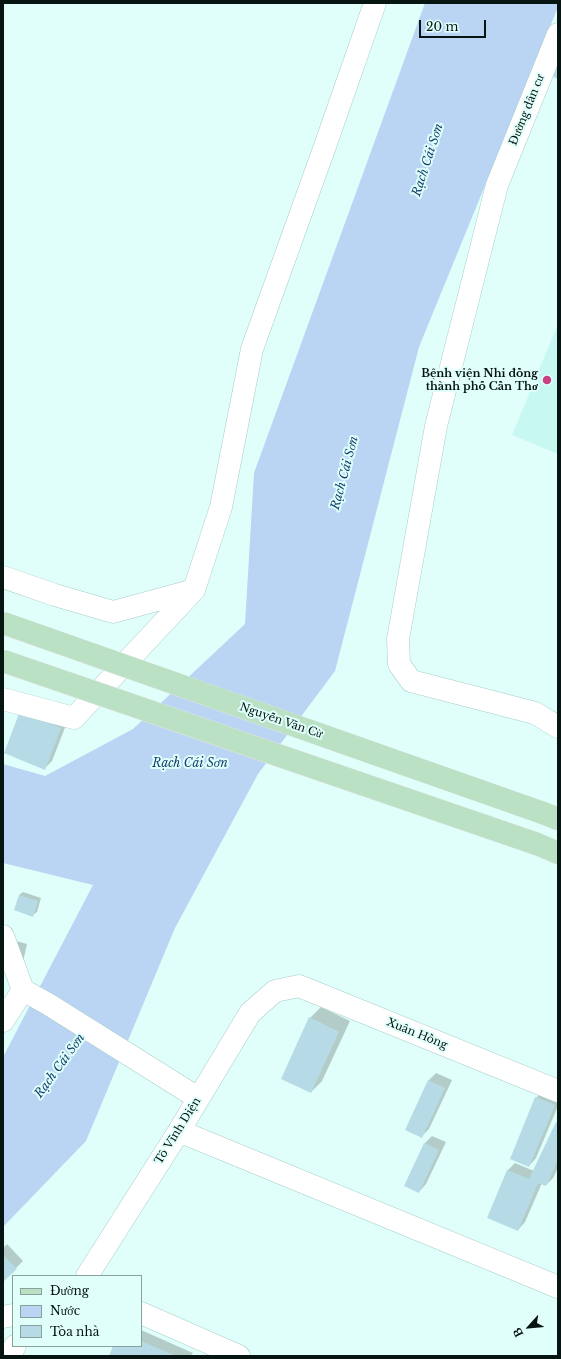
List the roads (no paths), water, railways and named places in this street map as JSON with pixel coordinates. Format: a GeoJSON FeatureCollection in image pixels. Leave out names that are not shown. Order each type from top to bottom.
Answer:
{"type":"FeatureCollection","features":[{"type":"Feature","properties":{"kind":"main road","name":"Nguyễn Văn Cừ"},"geometry":{"type":"LineString","coordinates":[[3,623],[550,816]]}},
{"type":"Feature","properties":{"kind":"main road"},"geometry":{"type":"LineString","coordinates":[[3,661],[537,844],[558,853]]}},
{"type":"Feature","properties":{"kind":"street"},"geometry":{"type":"LineString","coordinates":[[3,699],[74,718],[194,590],[221,507],[252,349],[322,156],[374,3]]}},
{"type":"Feature","properties":{"kind":"street","name":"Đường dân cư"},"geometry":{"type":"LineString","coordinates":[[558,34],[497,185],[436,426],[398,640],[399,664],[411,680],[535,713],[558,728]]}},
{"type":"Feature","properties":{"kind":"street"},"geometry":{"type":"LineString","coordinates":[[3,577],[55,595],[113,612],[194,590]]}},
{"type":"Feature","properties":{"kind":"street"},"geometry":{"type":"LineString","coordinates":[[3,936],[23,990],[48,1004],[198,1098]]}},
{"type":"Feature","properties":{"kind":"street","name":"Xuân Hồng"},"geometry":{"type":"LineString","coordinates":[[275,990],[299,986],[558,1091]]}},
{"type":"Feature","properties":{"kind":"street"},"geometry":{"type":"LineString","coordinates":[[3,1021],[23,990]]}},
{"type":"Feature","properties":{"kind":"street","name":"Tô Vĩnh Diện"},"geometry":{"type":"LineString","coordinates":[[88,1275],[179,1131],[250,1013],[275,990]]}},
{"type":"Feature","properties":{"kind":"street"},"geometry":{"type":"LineString","coordinates":[[179,1131],[558,1287]]}},
{"type":"Feature","properties":{"kind":"street"},"geometry":{"type":"LineString","coordinates":[[142,1313],[239,1356]]}},
{"type":"Feature","properties":{"kind":"street"},"geometry":{"type":"LineString","coordinates":[[9,1356],[14,1347]]}},
{"type":"Feature","properties":{"kind":"water","name":"Rạch Cái Sơn"},"geometry":{"type":"Polygon","coordinates":[[[425,3],[558,3],[558,7],[419,347],[335,671],[258,774],[175,928],[86,1141],[3,1227],[3,1057],[93,885],[3,863],[3,764],[45,776],[133,729],[245,624],[254,473],[425,3]]]}},
{"type":"Feature","properties":{"kind":"place","name":"Bệnh viện Nhi đồng thành phố Cần Thơ"},"geometry":{"type":"Point","coordinates":[547,380]}}]}
